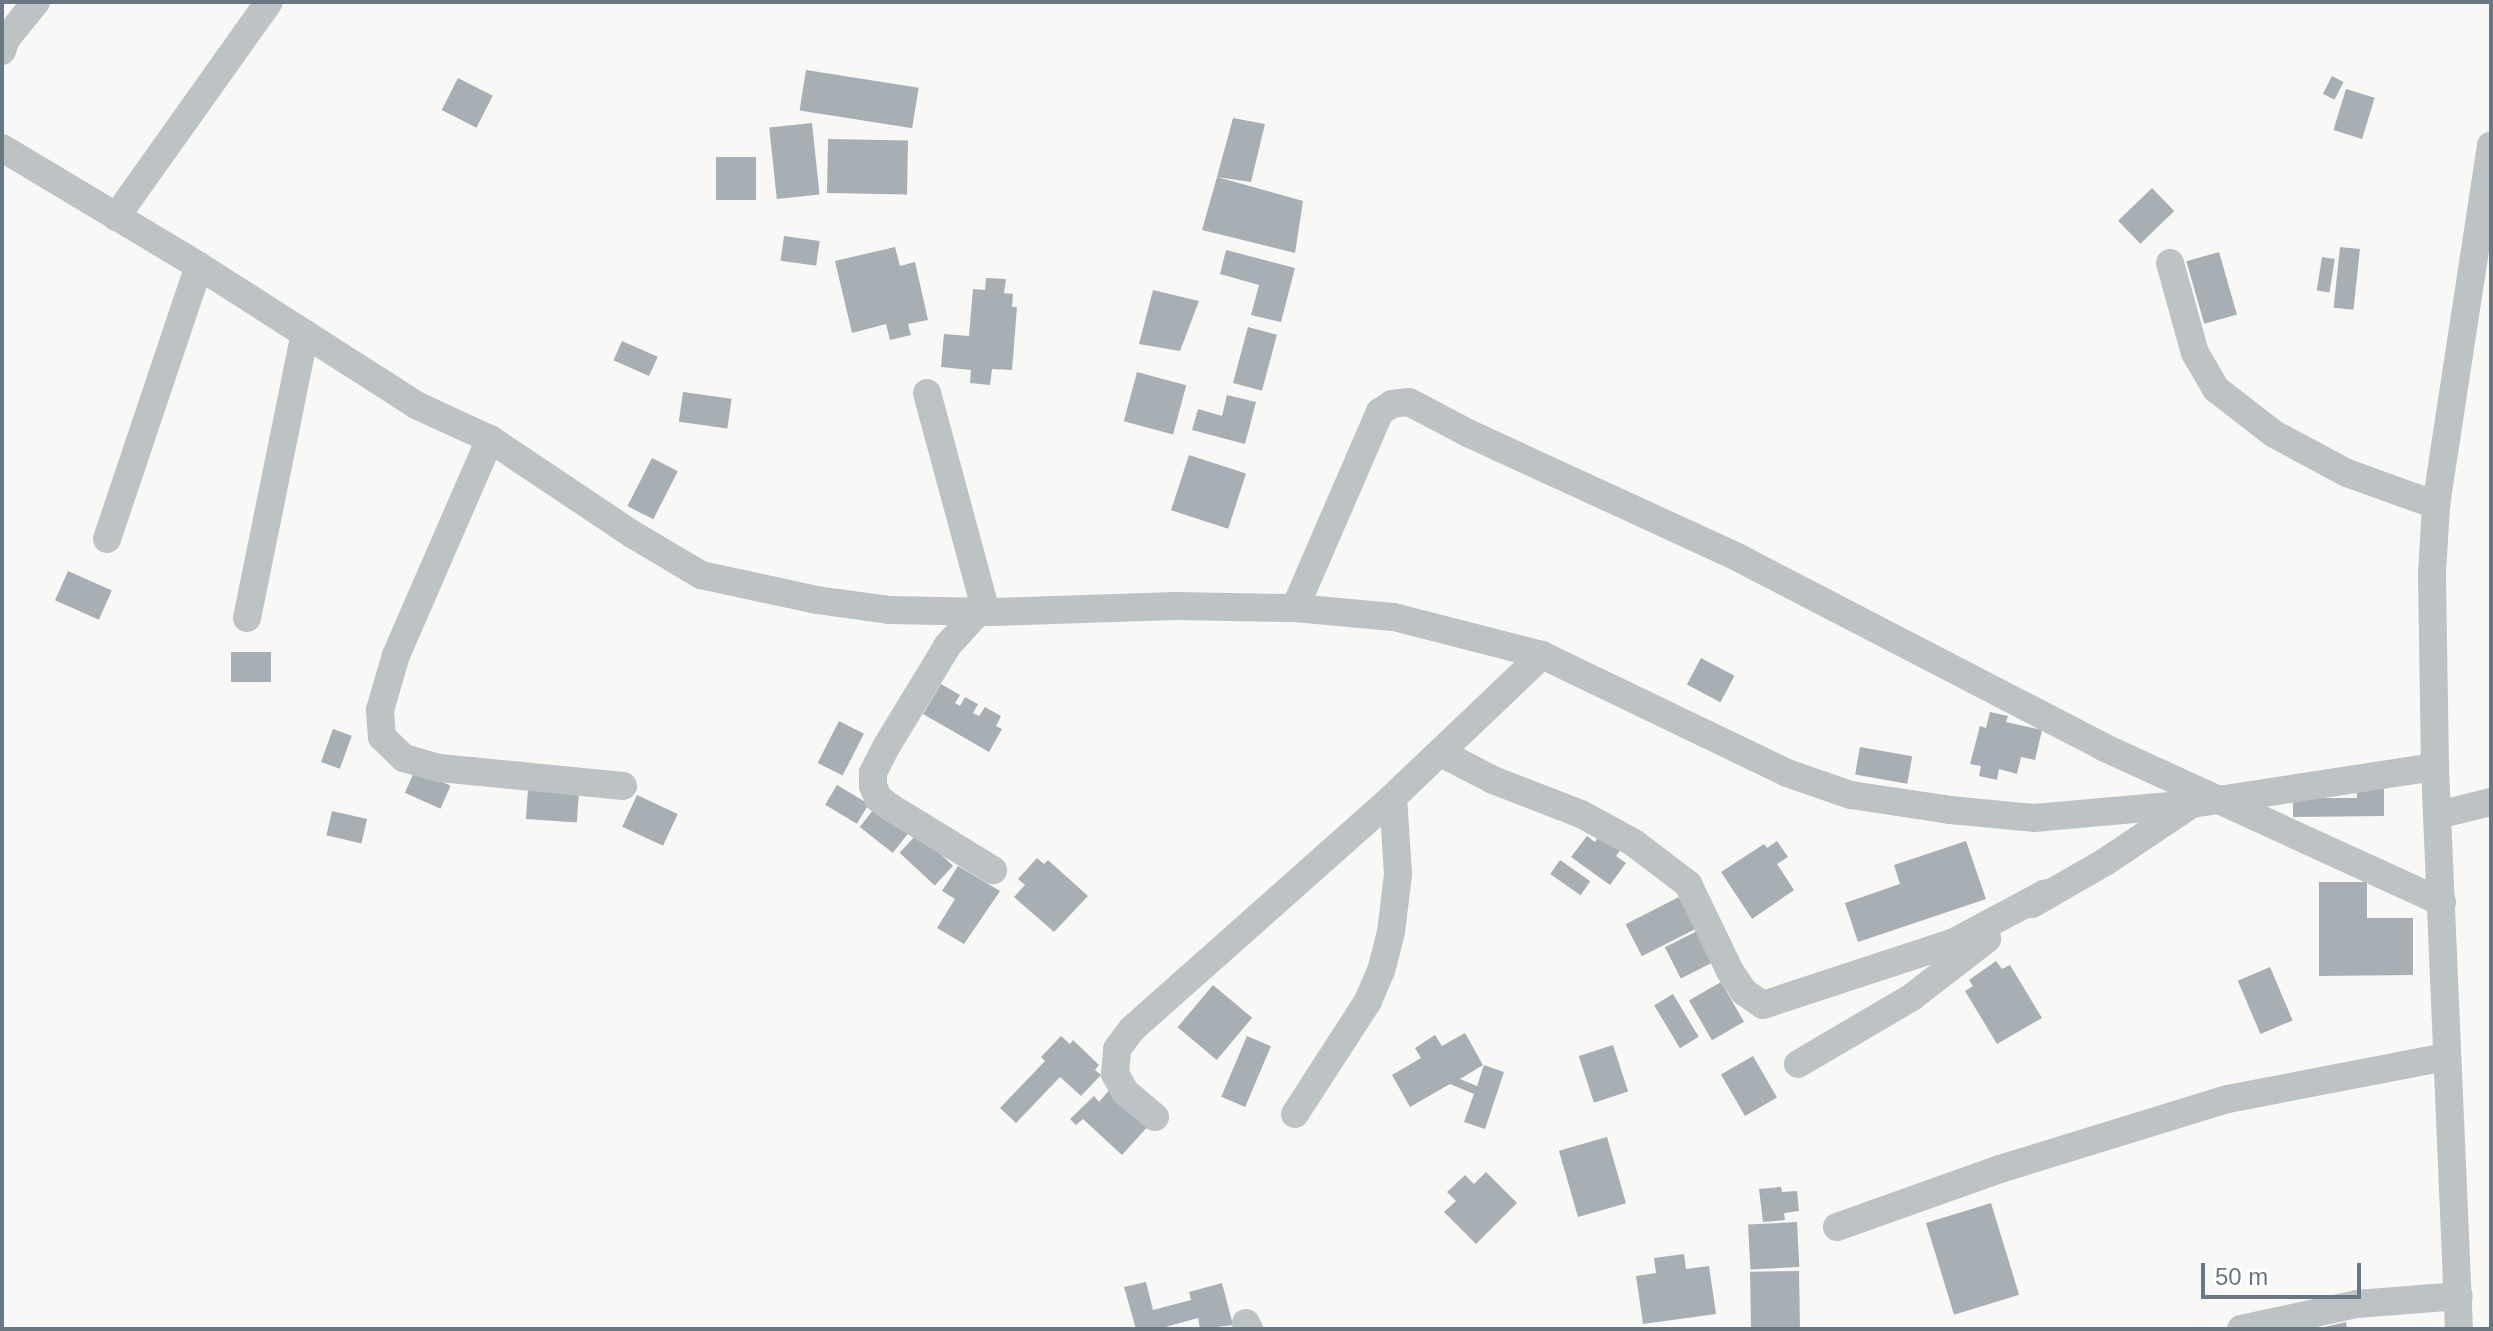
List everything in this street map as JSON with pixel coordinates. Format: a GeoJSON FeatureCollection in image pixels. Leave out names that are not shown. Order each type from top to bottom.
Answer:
{"type":"FeatureCollection","features":[{"type":"Feature","properties":{"kind":"street"},"geometry":{"type":"LineString","coordinates":[[2,51],[6,39],[36,2]]}},
{"type":"Feature","properties":{"kind":"street"},"geometry":{"type":"LineString","coordinates":[[116,217],[269,2]]}},
{"type":"Feature","properties":{"kind":"street"},"geometry":{"type":"LineString","coordinates":[[2459,1329],[2435,767],[2432,573],[2436,505],[2491,145]]}},
{"type":"Feature","properties":{"kind":"street"},"geometry":{"type":"LineString","coordinates":[[2,148],[199,266],[416,405],[490,439],[632,534],[701,575],[775,592],[890,610],[982,612],[1121,606],[1295,608],[1394,617],[1542,655],[1787,773],[1851,795],[2034,818],[2203,802],[2435,767]]}},
{"type":"Feature","properties":{"kind":"street"},"geometry":{"type":"LineString","coordinates":[[2170,263],[2195,353],[2216,389],[2274,434],[2347,473],[2436,505]]}},
{"type":"Feature","properties":{"kind":"street"},"geometry":{"type":"LineString","coordinates":[[107,539],[199,266]]}},
{"type":"Feature","properties":{"kind":"street"},"geometry":{"type":"LineString","coordinates":[[247,618],[305,334]]}},
{"type":"Feature","properties":{"kind":"street"},"geometry":{"type":"LineString","coordinates":[[927,393],[982,612]]}},
{"type":"Feature","properties":{"kind":"street"},"geometry":{"type":"LineString","coordinates":[[1295,608],[1380,412],[1392,404],[1409,402],[1470,434],[1739,558],[2203,802],[2442,902]]}},
{"type":"Feature","properties":{"kind":"street"},"geometry":{"type":"LineString","coordinates":[[490,439],[396,655],[380,710],[382,737],[404,758],[440,768],[623,786]]}},
{"type":"Feature","properties":{"kind":"street"},"geometry":{"type":"LineString","coordinates":[[982,612],[948,645],[886,747],[873,773],[873,786],[878,798],[890,807],[993,870]]}},
{"type":"Feature","properties":{"kind":"street"},"geometry":{"type":"LineString","coordinates":[[1155,1117],[1126,1093],[1115,1074],[1117,1049],[1132,1029],[1393,797],[1542,655]]}},
{"type":"Feature","properties":{"kind":"street"},"geometry":{"type":"LineString","coordinates":[[1441,753],[1493,780],[1581,814],[1634,843],[1688,884],[1730,971],[1744,992],[1763,1005],[1952,943],[2105,862],[2203,802]]}},
{"type":"Feature","properties":{"kind":"street"},"geometry":{"type":"LineString","coordinates":[[1295,1114],[1368,1001],[1381,971],[1398,874],[1393,797]]}},
{"type":"Feature","properties":{"kind":"street"},"geometry":{"type":"LineString","coordinates":[[2438,815],[2491,802]]}},
{"type":"Feature","properties":{"kind":"street"},"geometry":{"type":"LineString","coordinates":[[1798,1064],[1912,997],[2046,893]]}},
{"type":"Feature","properties":{"kind":"street"},"geometry":{"type":"LineString","coordinates":[[1837,1227],[2000,1169],[2228,1099],[2447,1057]]}},
{"type":"Feature","properties":{"kind":"street"},"geometry":{"type":"LineString","coordinates":[[2241,1329],[2357,1304],[2459,1296]]}},
{"type":"Feature","properties":{"kind":"building"},"geometry":{"type":"Polygon","coordinates":[[[806,70],[919,88],[912,128],[800,110],[806,70]]]}},
{"type":"Feature","properties":{"kind":"building"},"geometry":{"type":"Polygon","coordinates":[[[2332,76],[2344,82],[2335,100],[2323,94],[2332,76]]]}},
{"type":"Feature","properties":{"kind":"building"},"geometry":{"type":"Polygon","coordinates":[[[458,78],[493,96],[476,128],[442,110],[458,78]]]}},
{"type":"Feature","properties":{"kind":"building"},"geometry":{"type":"Polygon","coordinates":[[[2346,89],[2375,98],[2362,139],[2333,130],[2346,89]]]}},
{"type":"Feature","properties":{"kind":"building"},"geometry":{"type":"Polygon","coordinates":[[[1233,118],[1265,124],[1251,182],[1217,177],[1233,118]]]}},
{"type":"Feature","properties":{"kind":"building"},"geometry":{"type":"Polygon","coordinates":[[[812,123],[820,195],[777,199],[769,127],[812,123]]]}},
{"type":"Feature","properties":{"kind":"building"},"geometry":{"type":"Polygon","coordinates":[[[828,139],[908,140],[907,194],[827,193],[828,139]]]}},
{"type":"Feature","properties":{"kind":"building"},"geometry":{"type":"Polygon","coordinates":[[[716,157],[756,157],[756,200],[716,200],[716,157]]]}},
{"type":"Feature","properties":{"kind":"building"},"geometry":{"type":"Polygon","coordinates":[[[1217,177],[1303,201],[1295,253],[1202,230],[1217,177]]]}},
{"type":"Feature","properties":{"kind":"building"},"geometry":{"type":"Polygon","coordinates":[[[2152,188],[2174,211],[2140,244],[2118,221],[2152,188]]]}},
{"type":"Feature","properties":{"kind":"building"},"geometry":{"type":"Polygon","coordinates":[[[784,236],[820,241],[816,266],[781,261],[784,236]]]}},
{"type":"Feature","properties":{"kind":"building"},"geometry":{"type":"Polygon","coordinates":[[[895,247],[900,266],[915,262],[928,320],[908,324],[911,335],[890,340],[886,324],[852,333],[835,261],[895,247]]]}},
{"type":"Feature","properties":{"kind":"building"},"geometry":{"type":"Polygon","coordinates":[[[2340,247],[2360,249],[2354,310],[2334,308],[2340,247]]]}},
{"type":"Feature","properties":{"kind":"building"},"geometry":{"type":"Polygon","coordinates":[[[1226,250],[1295,268],[1281,322],[1251,315],[1259,285],[1220,274],[1226,250]]]}},
{"type":"Feature","properties":{"kind":"building"},"geometry":{"type":"Polygon","coordinates":[[[2219,252],[2237,314],[2204,324],[2186,261],[2219,252]]]}},
{"type":"Feature","properties":{"kind":"building"},"geometry":{"type":"Polygon","coordinates":[[[2322,257],[2335,259],[2330,293],[2317,291],[2322,257]]]}},
{"type":"Feature","properties":{"kind":"building"},"geometry":{"type":"Polygon","coordinates":[[[986,278],[1006,279],[1004,293],[1013,294],[1012,307],[1017,307],[1012,370],[992,369],[990,385],[970,383],[971,370],[941,367],[944,334],[969,336],[973,289],[985,290],[986,278]]]}},
{"type":"Feature","properties":{"kind":"building"},"geometry":{"type":"Polygon","coordinates":[[[1153,290],[1199,301],[1180,351],[1139,344],[1153,290]]]}},
{"type":"Feature","properties":{"kind":"building"},"geometry":{"type":"Polygon","coordinates":[[[1248,327],[1277,335],[1262,391],[1233,383],[1248,327]]]}},
{"type":"Feature","properties":{"kind":"building"},"geometry":{"type":"Polygon","coordinates":[[[622,341],[658,357],[649,376],[613,360],[622,341]]]}},
{"type":"Feature","properties":{"kind":"building"},"geometry":{"type":"Polygon","coordinates":[[[1137,372],[1186,385],[1173,434],[1124,421],[1137,372]]]}},
{"type":"Feature","properties":{"kind":"building"},"geometry":{"type":"Polygon","coordinates":[[[683,392],[732,399],[727,429],[679,422],[683,392]]]}},
{"type":"Feature","properties":{"kind":"building"},"geometry":{"type":"Polygon","coordinates":[[[1227,395],[1256,402],[1245,444],[1192,430],[1198,409],[1222,416],[1227,395]]]}},
{"type":"Feature","properties":{"kind":"building"},"geometry":{"type":"Polygon","coordinates":[[[1189,455],[1246,474],[1228,529],[1171,510],[1189,455]]]}},
{"type":"Feature","properties":{"kind":"building"},"geometry":{"type":"Polygon","coordinates":[[[652,458],[678,471],[653,519],[627,506],[652,458]]]}},
{"type":"Feature","properties":{"kind":"building"},"geometry":{"type":"Polygon","coordinates":[[[68,571],[112,591],[99,620],[55,600],[68,571]]]}},
{"type":"Feature","properties":{"kind":"building"},"geometry":{"type":"Polygon","coordinates":[[[231,652],[271,652],[271,682],[231,682],[231,652]]]}},
{"type":"Feature","properties":{"kind":"building"},"geometry":{"type":"Polygon","coordinates":[[[1701,658],[1735,676],[1720,702],[1687,684],[1701,658]]]}},
{"type":"Feature","properties":{"kind":"building"},"geometry":{"type":"Polygon","coordinates":[[[941,684],[960,695],[955,703],[960,706],[965,697],[978,704],[973,713],[979,716],[985,707],[1001,716],[996,726],[1002,729],[989,752],[923,714],[941,684]]]}},
{"type":"Feature","properties":{"kind":"building"},"geometry":{"type":"Polygon","coordinates":[[[1990,712],[2008,716],[2006,722],[2042,730],[2035,760],[2021,757],[2017,774],[1999,769],[1997,780],[1979,776],[1981,766],[1970,764],[1980,726],[1986,728],[1990,712]]]}},
{"type":"Feature","properties":{"kind":"building"},"geometry":{"type":"Polygon","coordinates":[[[839,721],[864,734],[843,776],[818,763],[839,721]]]}},
{"type":"Feature","properties":{"kind":"building"},"geometry":{"type":"Polygon","coordinates":[[[333,729],[352,736],[340,769],[321,762],[333,729]]]}},
{"type":"Feature","properties":{"kind":"building"},"geometry":{"type":"Polygon","coordinates":[[[1860,747],[1912,756],[1907,784],[1855,775],[1860,747]]]}},
{"type":"Feature","properties":{"kind":"building"},"geometry":{"type":"Polygon","coordinates":[[[415,770],[451,786],[440,809],[405,793],[415,770]]]}},
{"type":"Feature","properties":{"kind":"building"},"geometry":{"type":"Polygon","coordinates":[[[837,785],[869,804],[857,824],[825,805],[837,785]]]}},
{"type":"Feature","properties":{"kind":"building"},"geometry":{"type":"Polygon","coordinates":[[[2357,785],[2384,785],[2384,816],[2293,817],[2293,798],[2357,798],[2357,785]]]}},
{"type":"Feature","properties":{"kind":"building"},"geometry":{"type":"Polygon","coordinates":[[[528,789],[579,793],[577,822],[526,819],[528,789]]]}},
{"type":"Feature","properties":{"kind":"building"},"geometry":{"type":"Polygon","coordinates":[[[637,795],[678,814],[663,846],[622,827],[637,795]]]}},
{"type":"Feature","properties":{"kind":"building"},"geometry":{"type":"Polygon","coordinates":[[[877,805],[910,831],[893,853],[860,827],[877,805]]]}},
{"type":"Feature","properties":{"kind":"building"},"geometry":{"type":"Polygon","coordinates":[[[332,811],[367,819],[361,843],[326,835],[332,811]]]}},
{"type":"Feature","properties":{"kind":"building"},"geometry":{"type":"Polygon","coordinates":[[[918,833],[953,866],[935,885],[900,853],[918,833]]]}},
{"type":"Feature","properties":{"kind":"building"},"geometry":{"type":"Polygon","coordinates":[[[1601,833],[1622,848],[1616,856],[1626,863],[1610,885],[1571,857],[1587,836],[1595,842],[1601,833]]]}},
{"type":"Feature","properties":{"kind":"building"},"geometry":{"type":"Polygon","coordinates":[[[1777,841],[1788,857],[1777,864],[1794,890],[1752,919],[1721,872],[1764,844],[1767,848],[1777,841]]]}},
{"type":"Feature","properties":{"kind":"building"},"geometry":{"type":"Polygon","coordinates":[[[1966,841],[1986,899],[1858,942],[1845,903],[1900,884],[1894,865],[1966,841]]]}},
{"type":"Feature","properties":{"kind":"building"},"geometry":{"type":"Polygon","coordinates":[[[1037,858],[1044,864],[1048,860],[1088,896],[1054,932],[1014,897],[1025,885],[1018,879],[1037,858]]]}},
{"type":"Feature","properties":{"kind":"building"},"geometry":{"type":"Polygon","coordinates":[[[1560,860],[1590,881],[1581,895],[1550,874],[1560,860]]]}},
{"type":"Feature","properties":{"kind":"building"},"geometry":{"type":"Polygon","coordinates":[[[958,866],[1000,891],[964,944],[937,928],[955,899],[942,891],[958,866]]]}},
{"type":"Feature","properties":{"kind":"building"},"geometry":{"type":"Polygon","coordinates":[[[2319,882],[2367,882],[2367,918],[2413,918],[2413,975],[2319,976],[2319,882]]]}},
{"type":"Feature","properties":{"kind":"building"},"geometry":{"type":"Polygon","coordinates":[[[1679,897],[1695,929],[1642,956],[1626,924],[1679,897]]]}},
{"type":"Feature","properties":{"kind":"building"},"geometry":{"type":"Polygon","coordinates":[[[1697,931],[1713,962],[1681,979],[1665,947],[1697,931]]]}},
{"type":"Feature","properties":{"kind":"building"},"geometry":{"type":"Polygon","coordinates":[[[1996,961],[2002,969],[2010,965],[2042,1018],[1997,1044],[1965,991],[1973,986],[1969,980],[1996,961]]]}},
{"type":"Feature","properties":{"kind":"building"},"geometry":{"type":"Polygon","coordinates":[[[2270,967],[2293,1020],[2260,1034],[2238,981],[2270,967]]]}},
{"type":"Feature","properties":{"kind":"building"},"geometry":{"type":"Polygon","coordinates":[[[1721,982],[1744,1022],[1712,1040],[1689,1000],[1721,982]]]}},
{"type":"Feature","properties":{"kind":"building"},"geometry":{"type":"Polygon","coordinates":[[[1213,985],[1252,1018],[1217,1060],[1178,1027],[1213,985]]]}},
{"type":"Feature","properties":{"kind":"building"},"geometry":{"type":"Polygon","coordinates":[[[1673,994],[1699,1037],[1680,1048],[1654,1005],[1673,994]]]}},
{"type":"Feature","properties":{"kind":"building"},"geometry":{"type":"Polygon","coordinates":[[[1465,1033],[1483,1065],[1460,1079],[1477,1086],[1484,1065],[1504,1072],[1485,1129],[1464,1122],[1474,1094],[1450,1084],[1410,1107],[1392,1075],[1421,1058],[1415,1048],[1435,1035],[1442,1046],[1465,1033]]]}},
{"type":"Feature","properties":{"kind":"building"},"geometry":{"type":"Polygon","coordinates":[[[1061,1036],[1070,1044],[1073,1040],[1099,1065],[1095,1070],[1101,1075],[1081,1096],[1060,1077],[1016,1123],[1000,1108],[1045,1061],[1041,1057],[1061,1036]]]}},
{"type":"Feature","properties":{"kind":"building"},"geometry":{"type":"Polygon","coordinates":[[[1247,1036],[1271,1046],[1245,1107],[1221,1097],[1247,1036]]]}},
{"type":"Feature","properties":{"kind":"building"},"geometry":{"type":"Polygon","coordinates":[[[1613,1045],[1628,1092],[1594,1103],[1579,1056],[1613,1045]]]}},
{"type":"Feature","properties":{"kind":"building"},"geometry":{"type":"Polygon","coordinates":[[[1753,1056],[1777,1098],[1745,1116],[1721,1074],[1753,1056]]]}},
{"type":"Feature","properties":{"kind":"building"},"geometry":{"type":"Polygon","coordinates":[[[1111,1088],[1151,1123],[1122,1155],[1083,1119],[1076,1125],[1070,1119],[1094,1096],[1099,1102],[1111,1088]]]}},
{"type":"Feature","properties":{"kind":"building"},"geometry":{"type":"Polygon","coordinates":[[[1607,1137],[1626,1203],[1578,1217],[1559,1151],[1607,1137]]]}},
{"type":"Feature","properties":{"kind":"building"},"geometry":{"type":"Polygon","coordinates":[[[1486,1172],[1517,1203],[1476,1244],[1444,1212],[1456,1201],[1447,1192],[1465,1175],[1474,1184],[1486,1172]]]}},
{"type":"Feature","properties":{"kind":"building"},"geometry":{"type":"Polygon","coordinates":[[[1781,1187],[1782,1192],[1797,1191],[1799,1211],[1784,1213],[1785,1220],[1763,1222],[1759,1189],[1781,1187]]]}},
{"type":"Feature","properties":{"kind":"building"},"geometry":{"type":"Polygon","coordinates":[[[1991,1203],[2019,1295],[1954,1315],[1926,1223],[1991,1203]]]}},
{"type":"Feature","properties":{"kind":"building"},"geometry":{"type":"Polygon","coordinates":[[[1797,1222],[1799,1267],[1750,1270],[1748,1225],[1797,1222]]]}},
{"type":"Feature","properties":{"kind":"building"},"geometry":{"type":"Polygon","coordinates":[[[1684,1254],[1686,1269],[1709,1266],[1716,1314],[1643,1324],[1636,1276],[1656,1273],[1654,1258],[1684,1254]]]}},
{"type":"Feature","properties":{"kind":"building"},"geometry":{"type":"Polygon","coordinates":[[[1799,1271],[1800,1327],[1751,1328],[1750,1272],[1799,1271]]]}},
{"type":"Feature","properties":{"kind":"building"},"geometry":{"type":"Polygon","coordinates":[[[1146,1282],[1153,1310],[1191,1300],[1189,1292],[1222,1283],[1233,1325],[1200,1329],[1198,1318],[1158,1329],[1136,1329],[1124,1287],[1146,1282]]]}},
{"type":"Feature","properties":{"kind":"building"},"geometry":{"type":"Polygon","coordinates":[[[2346,1322],[2347,1329],[2320,1329],[2320,1328],[2346,1322]]]}}]}
